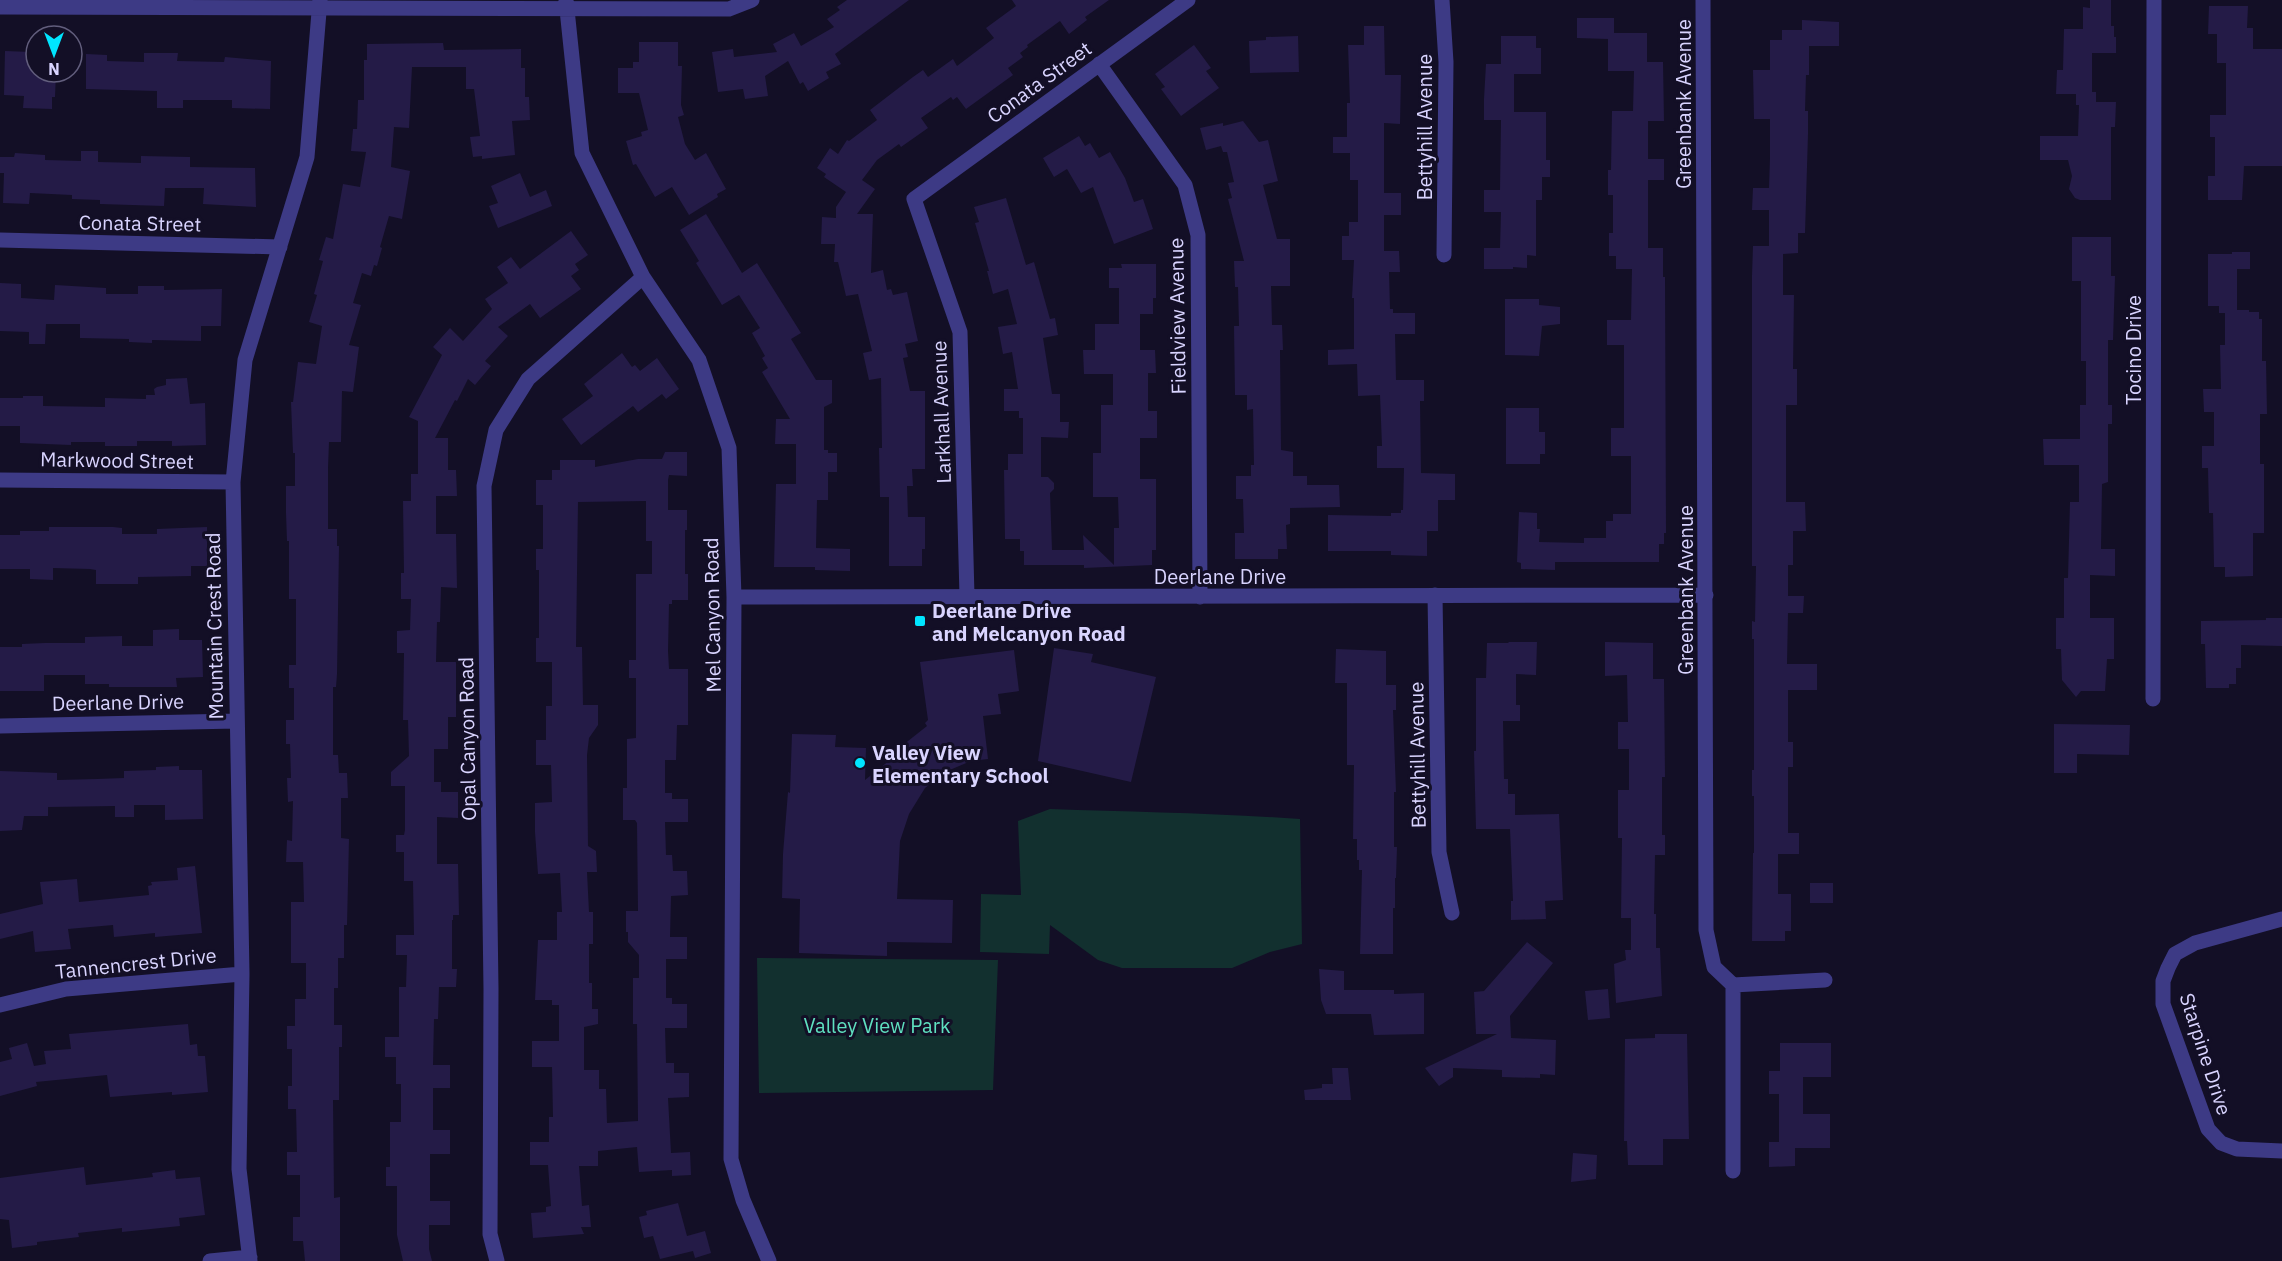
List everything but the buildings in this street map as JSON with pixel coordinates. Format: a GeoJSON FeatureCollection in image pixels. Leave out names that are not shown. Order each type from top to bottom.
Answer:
{"type":"FeatureCollection","features":[{"type":"Feature","properties":{"kind":"street"},"geometry":{"type":"LineString","coordinates":[[0,7],[320,3],[566,4],[729,9],[752,0]]}},
{"type":"Feature","properties":{"kind":"street","name":"Conata Street"},"geometry":{"type":"LineString","coordinates":[[914,199],[1188,0]]}},
{"type":"Feature","properties":{"kind":"street","name":"Bettyhill Avenue"},"geometry":{"type":"LineString","coordinates":[[1442,0],[1446,62],[1444,255]]}},
{"type":"Feature","properties":{"kind":"street","name":"Greenbank Avenue"},"geometry":{"type":"LineString","coordinates":[[1703,0],[1706,930],[1714,967],[1733,985]]}},
{"type":"Feature","properties":{"kind":"street","name":"Tocino Drive"},"geometry":{"type":"LineString","coordinates":[[2153,699],[2154,0]]}},
{"type":"Feature","properties":{"kind":"street","name":"Mountain Crest Road"},"geometry":{"type":"LineString","coordinates":[[250,1259],[239,1169],[242,974],[233,482],[245,360],[307,158],[320,3]]}},
{"type":"Feature","properties":{"kind":"street","name":"Mel Canyon Road"},"geometry":{"type":"LineString","coordinates":[[566,4],[582,153],[643,277],[699,360],[729,447],[734,597],[731,1159],[743,1200],[769,1261]]}},
{"type":"Feature","properties":{"kind":"street","name":"Fieldview Avenue"},"geometry":{"type":"LineString","coordinates":[[1099,64],[1185,185],[1198,235],[1200,597]]}},
{"type":"Feature","properties":{"kind":"street","name":"Larkhall Avenue"},"geometry":{"type":"LineString","coordinates":[[914,199],[960,332],[967,596]]}},
{"type":"Feature","properties":{"kind":"street","name":"Conata Street"},"geometry":{"type":"LineString","coordinates":[[0,240],[280,247]]}},
{"type":"Feature","properties":{"kind":"street","name":"Opal Canyon Road"},"geometry":{"type":"LineString","coordinates":[[497,1261],[490,1234],[491,989],[484,486],[496,430],[528,379],[643,277]]}},
{"type":"Feature","properties":{"kind":"street","name":"Markwood Street"},"geometry":{"type":"LineString","coordinates":[[0,480],[233,482]]}},
{"type":"Feature","properties":{"kind":"street","name":"Bettyhill Avenue"},"geometry":{"type":"LineString","coordinates":[[1435,595],[1439,852],[1452,913]]}},
{"type":"Feature","properties":{"kind":"street","name":"Deerlane Drive"},"geometry":{"type":"LineString","coordinates":[[734,597],[1706,595]]}},
{"type":"Feature","properties":{"kind":"street","name":"Deerlane Drive"},"geometry":{"type":"LineString","coordinates":[[0,726],[236,721]]}},
{"type":"Feature","properties":{"kind":"street","name":"Starpine Drive"},"geometry":{"type":"LineString","coordinates":[[2282,919],[2194,943],[2175,954],[2163,981],[2163,1004],[2208,1129],[2221,1143],[2237,1149],[2282,1151]]}},
{"type":"Feature","properties":{"kind":"street","name":"Tannencrest Drive"},"geometry":{"type":"LineString","coordinates":[[0,1005],[66,989],[242,974]]}},
{"type":"Feature","properties":{"kind":"street"},"geometry":{"type":"LineString","coordinates":[[1733,1171],[1733,985],[1825,980]]}},
{"type":"Feature","properties":{"kind":"street"},"geometry":{"type":"LineString","coordinates":[[210,1261],[250,1259]]}},
{"type":"Feature","properties":{"kind":"green space"},"geometry":{"type":"Polygon","coordinates":[[[1050,809],[1300,819],[1302,944],[1270,952],[1232,968],[1122,968],[1098,960],[1050,925],[1049,954],[980,952],[981,894],[1021,895],[1018,821],[1050,809]]]}},
{"type":"Feature","properties":{"kind":"green space","name":"Valley View Park"},"geometry":{"type":"Polygon","coordinates":[[[757,958],[998,960],[993,1090],[759,1093],[757,958]]]}},
{"type":"Feature","properties":{"kind":"place","name":"Deerlane Drive and Melcanyon Road"},"geometry":{"type":"Point","coordinates":[920,621]}},
{"type":"Feature","properties":{"kind":"place","name":"Valley View Elementary School"},"geometry":{"type":"Point","coordinates":[860,763]}}]}
